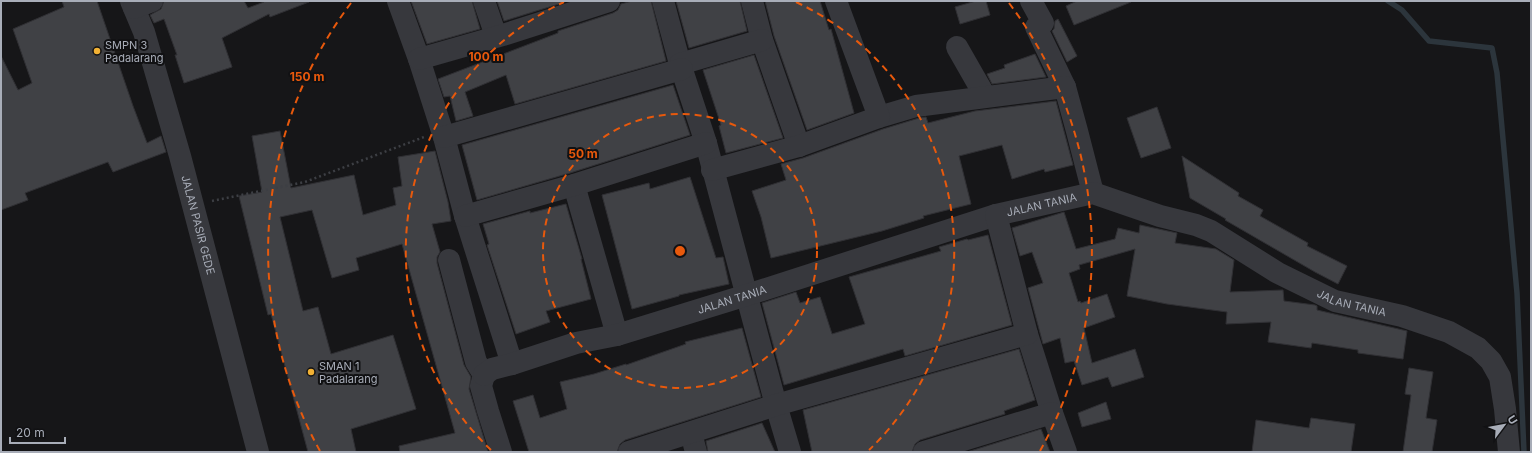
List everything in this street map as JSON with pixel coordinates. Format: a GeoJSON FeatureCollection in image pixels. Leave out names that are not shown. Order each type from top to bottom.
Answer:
{"type":"FeatureCollection","features":[{"type":"Feature","properties":{"kind":"street"},"geometry":{"type":"LineString","coordinates":[[398,1],[420,59],[443,134],[465,216],[512,364]]}},
{"type":"Feature","properties":{"kind":"street"},"geometry":{"type":"LineString","coordinates":[[484,1],[496,36]]}},
{"type":"Feature","properties":{"kind":"street"},"geometry":{"type":"LineString","coordinates":[[420,59],[496,36],[504,35],[569,7],[609,1]]}},
{"type":"Feature","properties":{"kind":"street"},"geometry":{"type":"LineString","coordinates":[[663,1],[681,66],[706,143],[712,170],[790,452]]}},
{"type":"Feature","properties":{"kind":"street"},"geometry":{"type":"LineString","coordinates":[[752,1],[762,40],[798,146]]}},
{"type":"Feature","properties":{"kind":"street"},"geometry":{"type":"LineString","coordinates":[[836,1],[879,117]]}},
{"type":"Feature","properties":{"kind":"street"},"geometry":{"type":"LineString","coordinates":[[1031,1],[1043,23],[1036,28],[1065,87],[1092,194]]}},
{"type":"Feature","properties":{"kind":"street","name":"JALAN PASIR GEDE"},"geometry":{"type":"LineString","coordinates":[[139,3],[144,32],[193,205],[258,452]]}},
{"type":"Feature","properties":{"kind":"street"},"geometry":{"type":"LineString","coordinates":[[443,134],[681,66],[762,40]]}},
{"type":"Feature","properties":{"kind":"street"},"geometry":{"type":"LineString","coordinates":[[957,47],[984,96]]}},
{"type":"Feature","properties":{"kind":"street"},"geometry":{"type":"LineString","coordinates":[[712,170],[798,146],[879,117],[916,106],[984,96],[1065,87]]}},
{"type":"Feature","properties":{"kind":"street"},"geometry":{"type":"LineString","coordinates":[[465,216],[574,185],[706,143]]}},
{"type":"Feature","properties":{"kind":"street"},"geometry":{"type":"LineString","coordinates":[[574,185],[616,335]]}},
{"type":"Feature","properties":{"kind":"street","name":"JALAN TANIA"},"geometry":{"type":"LineString","coordinates":[[484,375],[492,369],[576,343],[616,335],[747,295],[996,215],[1092,194],[1154,214],[1196,225],[1278,273],[1335,301],[1402,316],[1449,332],[1478,348],[1491,361],[1500,377],[1509,452]]}},
{"type":"Feature","properties":{"kind":"street"},"geometry":{"type":"LineString","coordinates":[[996,215],[1027,334],[1066,452]]}},
{"type":"Feature","properties":{"kind":"street"},"geometry":{"type":"LineString","coordinates":[[449,260],[476,362],[484,375],[482,386],[501,452]]}},
{"type":"Feature","properties":{"kind":"street"},"geometry":{"type":"LineString","coordinates":[[629,452],[693,442],[776,405],[1027,334]]}},
{"type":"Feature","properties":{"kind":"street"},"geometry":{"type":"LineString","coordinates":[[924,452],[1052,413]]}},
{"type":"Feature","properties":{"kind":"path"},"geometry":{"type":"LineString","coordinates":[[193,205],[305,182],[443,134]]}},
{"type":"Feature","properties":{"kind":"building"},"geometry":{"type":"Polygon","coordinates":[[[62,1],[97,1],[147,143],[161,136],[166,152],[113,172],[108,162],[25,193],[28,200],[1,210],[1,56],[18,90],[32,83],[13,29],[64,7],[62,1]]]}},
{"type":"Feature","properties":{"kind":"building"},"geometry":{"type":"Polygon","coordinates":[[[164,1],[244,1],[248,8],[264,1],[309,2],[270,17],[269,14],[222,38],[232,67],[184,83],[175,55],[177,55],[164,19],[154,23],[150,15],[161,9],[164,1]]]}},
{"type":"Feature","properties":{"kind":"building"},"geometry":{"type":"Polygon","coordinates":[[[411,1],[472,1],[480,29],[427,44],[411,1]]]}},
{"type":"Feature","properties":{"kind":"building"},"geometry":{"type":"Polygon","coordinates":[[[497,1],[561,1],[562,3],[504,21],[497,1]]]}},
{"type":"Feature","properties":{"kind":"building"},"geometry":{"type":"Polygon","coordinates":[[[632,1],[651,1],[666,61],[515,104],[506,75],[465,92],[473,116],[456,121],[450,96],[444,97],[438,79],[558,33],[558,31],[613,13],[618,10],[621,4],[632,1]]]}},
{"type":"Feature","properties":{"kind":"building"},"geometry":{"type":"Polygon","coordinates":[[[676,1],[740,1],[747,31],[689,48],[676,1]]]}},
{"type":"Feature","properties":{"kind":"building"},"geometry":{"type":"Polygon","coordinates":[[[765,1],[820,1],[829,30],[831,29],[854,113],[807,130],[774,36],[765,1]]]}},
{"type":"Feature","properties":{"kind":"building"},"geometry":{"type":"Polygon","coordinates":[[[976,1],[986,1],[990,15],[960,24],[955,7],[976,1]]]}},
{"type":"Feature","properties":{"kind":"building"},"geometry":{"type":"Polygon","coordinates":[[[1077,1],[1131,2],[1074,25],[1066,6],[1077,1]]]}},
{"type":"Feature","properties":{"kind":"building"},"geometry":{"type":"Polygon","coordinates":[[[1058,19],[1077,56],[1067,62],[1052,31],[1054,29],[1055,21],[1058,19]]]}},
{"type":"Feature","properties":{"kind":"building"},"geometry":{"type":"Polygon","coordinates":[[[1035,54],[1046,77],[992,84],[987,74],[1005,68],[1004,65],[1035,54]]]}},
{"type":"Feature","properties":{"kind":"building"},"geometry":{"type":"Polygon","coordinates":[[[754,55],[783,138],[726,153],[719,126],[721,125],[703,70],[754,55]]]}},
{"type":"Feature","properties":{"kind":"building"},"geometry":{"type":"Polygon","coordinates":[[[673,85],[690,135],[570,173],[477,200],[462,145],[673,85]]]}},
{"type":"Feature","properties":{"kind":"building"},"geometry":{"type":"Polygon","coordinates":[[[1056,101],[1073,165],[1045,172],[1044,169],[1012,179],[1002,145],[959,156],[971,204],[923,216],[924,218],[882,231],[771,258],[761,217],[752,191],[786,180],[781,164],[803,158],[883,129],[919,118],[926,117],[928,123],[975,111],[1056,101]]]}},
{"type":"Feature","properties":{"kind":"building"},"geometry":{"type":"Polygon","coordinates":[[[1157,107],[1171,148],[1141,158],[1127,118],[1157,107]]]}},
{"type":"Feature","properties":{"kind":"building"},"geometry":{"type":"Polygon","coordinates":[[[280,131],[291,188],[354,175],[363,215],[396,205],[393,188],[402,186],[398,157],[435,151],[448,202],[451,221],[432,224],[440,252],[437,257],[437,263],[464,365],[471,377],[469,389],[488,452],[400,452],[399,446],[455,433],[402,244],[356,258],[359,270],[332,278],[312,210],[280,217],[303,311],[318,307],[331,354],[393,335],[416,409],[351,429],[356,452],[308,452],[271,314],[268,315],[239,196],[262,192],[252,136],[280,131]]]}},
{"type":"Feature","properties":{"kind":"building"},"geometry":{"type":"Polygon","coordinates":[[[1182,156],[1239,193],[1238,196],[1263,210],[1260,216],[1308,243],[1307,246],[1347,266],[1338,284],[1225,220],[1226,219],[1190,198],[1182,156]]]}},
{"type":"Feature","properties":{"kind":"building"},"geometry":{"type":"Polygon","coordinates":[[[690,177],[716,258],[723,257],[729,284],[679,295],[632,309],[602,195],[649,183],[650,189],[690,177]]]}},
{"type":"Feature","properties":{"kind":"building"},"geometry":{"type":"Polygon","coordinates":[[[566,204],[582,259],[591,299],[546,311],[550,322],[516,334],[487,245],[489,244],[483,224],[530,211],[530,213],[566,204]]]}},
{"type":"Feature","properties":{"kind":"building"},"geometry":{"type":"Polygon","coordinates":[[[1064,212],[1076,249],[1115,239],[1118,228],[1139,233],[1140,225],[1177,233],[1175,243],[1216,249],[1234,260],[1230,292],[1283,290],[1284,301],[1315,305],[1317,306],[1317,310],[1407,331],[1403,359],[1358,353],[1358,350],[1312,343],[1311,348],[1268,342],[1271,322],[1226,324],[1227,312],[1167,304],[1127,296],[1135,249],[1079,265],[1080,269],[1069,273],[1078,302],[1080,301],[1081,303],[1107,294],[1115,317],[1084,328],[1092,363],[1135,349],[1144,377],[1112,387],[1108,377],[1082,385],[1074,361],[1065,363],[1060,338],[1043,344],[1028,288],[1043,283],[1032,252],[1020,256],[1012,228],[1064,212]]]}},
{"type":"Feature","properties":{"kind":"building"},"geometry":{"type":"Polygon","coordinates":[[[988,235],[1012,325],[905,356],[903,349],[784,385],[762,303],[796,292],[800,303],[820,297],[832,334],[865,324],[849,277],[941,251],[939,247],[988,235]]]}},
{"type":"Feature","properties":{"kind":"building"},"geometry":{"type":"Polygon","coordinates":[[[742,328],[761,397],[625,440],[620,444],[617,452],[529,452],[513,401],[533,395],[540,418],[567,409],[560,382],[626,365],[686,344],[685,342],[742,328]]]}},
{"type":"Feature","properties":{"kind":"building"},"geometry":{"type":"Polygon","coordinates":[[[1019,349],[1035,400],[1004,411],[1005,414],[920,440],[915,444],[912,452],[812,452],[803,410],[1019,349]]]}},
{"type":"Feature","properties":{"kind":"building"},"geometry":{"type":"Polygon","coordinates":[[[1409,368],[1433,372],[1426,418],[1437,420],[1432,452],[1403,452],[1411,395],[1405,394],[1409,368]]]}},
{"type":"Feature","properties":{"kind":"building"},"geometry":{"type":"Polygon","coordinates":[[[1106,402],[1111,419],[1082,427],[1078,413],[1106,402]]]}},
{"type":"Feature","properties":{"kind":"building"},"geometry":{"type":"Polygon","coordinates":[[[1311,418],[1355,424],[1351,452],[1252,452],[1256,420],[1309,428],[1311,418]]]}},
{"type":"Feature","properties":{"kind":"building"},"geometry":{"type":"Polygon","coordinates":[[[762,423],[775,452],[708,452],[706,441],[762,423]]]}},
{"type":"Feature","properties":{"kind":"building"},"geometry":{"type":"Polygon","coordinates":[[[1041,429],[1050,452],[967,452],[1041,429]]]}},
{"type":"Feature","properties":{"kind":"waterway"},"geometry":{"type":"LineString","coordinates":[[1388,1],[1402,10],[1429,41],[1492,48],[1497,73],[1517,293],[1524,452]]}},
{"type":"Feature","properties":{"kind":"place","name":"SMPN 3 Padalarang"},"geometry":{"type":"Point","coordinates":[97,51]}},
{"type":"Feature","properties":{"kind":"place","name":"SMAN 1 Padalarang"},"geometry":{"type":"Point","coordinates":[311,372]}}]}
